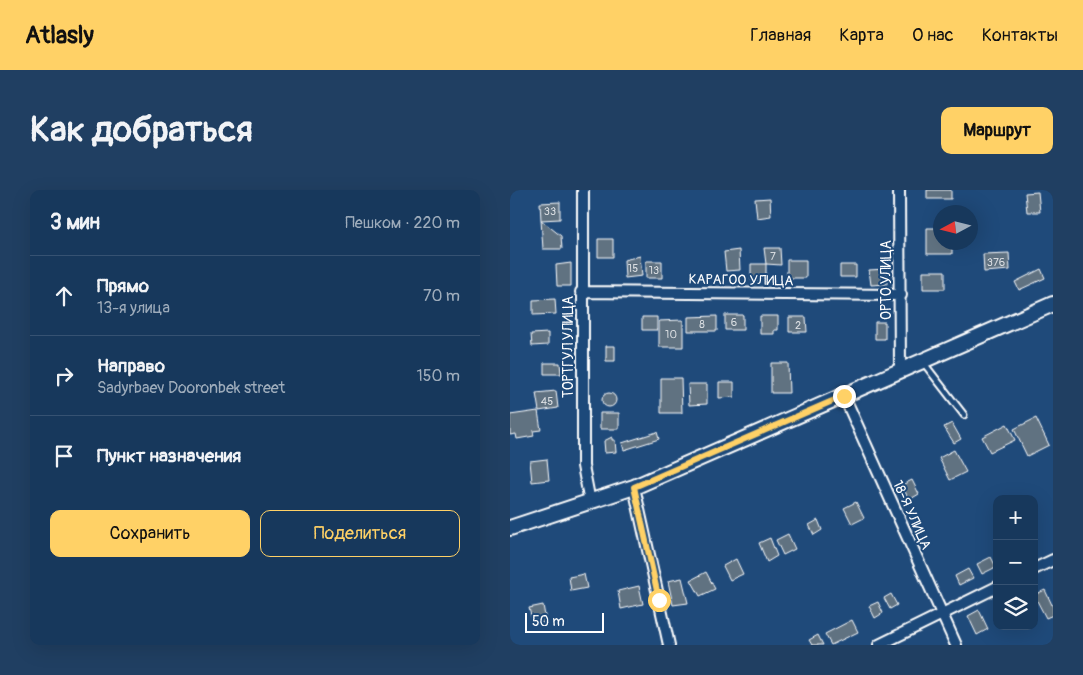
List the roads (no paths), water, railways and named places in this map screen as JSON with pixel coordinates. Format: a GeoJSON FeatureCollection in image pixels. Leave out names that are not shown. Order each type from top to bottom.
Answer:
{"type":"FeatureCollection","features":[{"type":"Feature","properties":{"kind":"main road"},"geometry":{"type":"LineString","coordinates":[[510,528],[634,487],[844,396],[900,369],[1053,304]]}},
{"type":"Feature","properties":{"kind":"street","name":"ТОРТГУЛ УЛИЦА"},"geometry":{"type":"LineString","coordinates":[[583,190],[583,466],[590,502]]}},
{"type":"Feature","properties":{"kind":"street","name":"ОРТО УЛИЦА"},"geometry":{"type":"LineString","coordinates":[[899,190],[900,369]]}},
{"type":"Feature","properties":{"kind":"street","name":"КАРАГОО УЛИЦА"},"geometry":{"type":"LineString","coordinates":[[582,292],[901,295]]}},
{"type":"Feature","properties":{"kind":"street","name":"18-Я УЛИЦА"},"geometry":{"type":"LineString","coordinates":[[844,396],[956,645]]}},
{"type":"Feature","properties":{"kind":"street"},"geometry":{"type":"LineString","coordinates":[[634,487],[669,645]]}},
{"type":"Feature","properties":{"kind":"street"},"geometry":{"type":"LineString","coordinates":[[1038,567],[1053,560]]}},
{"type":"Feature","properties":{"kind":"street"},"geometry":{"type":"LineString","coordinates":[[879,645],[993,589]]}},
{"type":"Feature","properties":{"kind":"lane"},"geometry":{"type":"LineString","coordinates":[[921,360],[964,415]]}}]}
